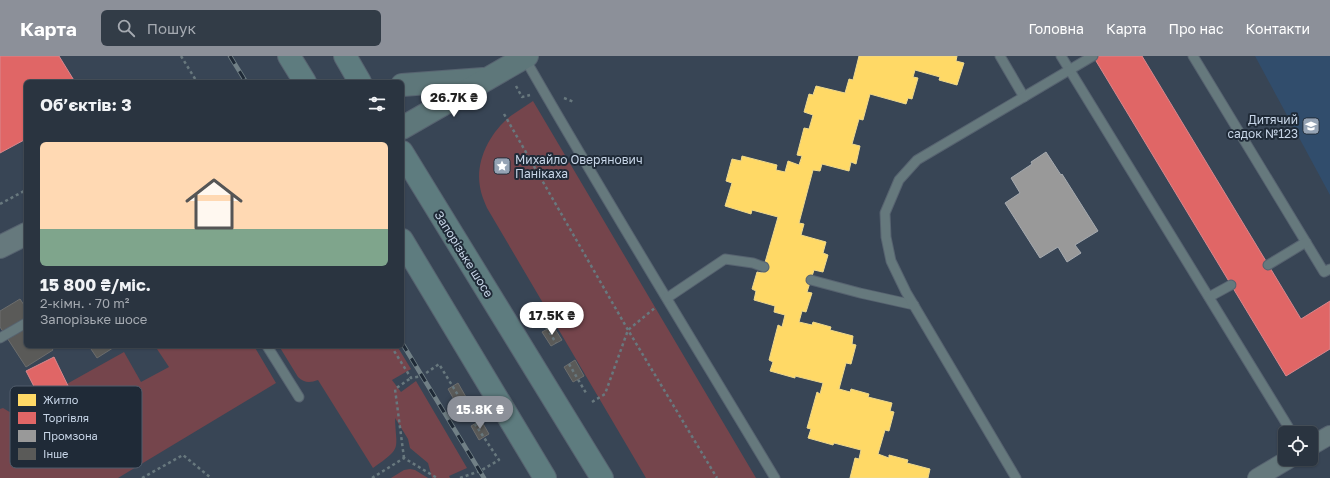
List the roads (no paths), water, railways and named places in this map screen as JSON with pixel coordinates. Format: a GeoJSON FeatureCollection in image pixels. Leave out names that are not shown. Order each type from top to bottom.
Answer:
{"type":"FeatureCollection","features":[{"type":"Feature","properties":{"kind":"main road"},"geometry":{"type":"LineString","coordinates":[[289,56],[303,80]]}},
{"type":"Feature","properties":{"kind":"main road"},"geometry":{"type":"LineString","coordinates":[[344,56],[359,80]]}},
{"type":"Feature","properties":{"kind":"main road"},"geometry":{"type":"LineString","coordinates":[[404,127],[525,57]]}},
{"type":"Feature","properties":{"kind":"main road"},"geometry":{"type":"LineString","coordinates":[[404,85],[488,79]]}},
{"type":"Feature","properties":{"kind":"main road","name":"Запорізьке шосе"},"geometry":{"type":"LineString","coordinates":[[404,155],[602,478]]}},
{"type":"Feature","properties":{"kind":"main road"},"geometry":{"type":"LineString","coordinates":[[404,243],[545,478]]}},
{"type":"Feature","properties":{"kind":"street"},"geometry":{"type":"LineString","coordinates":[[0,247],[24,235]]}},
{"type":"Feature","properties":{"kind":"street"},"geometry":{"type":"LineString","coordinates":[[1318,442],[1330,435]]}},
{"type":"Feature","properties":{"kind":"street"},"geometry":{"type":"LineString","coordinates":[[1261,477],[1278,466]]}},
{"type":"Feature","properties":{"kind":"lane"},"geometry":{"type":"LineString","coordinates":[[1000,56],[1024,97]]}},
{"type":"Feature","properties":{"kind":"lane"},"geometry":{"type":"LineString","coordinates":[[1061,56],[1288,426]]}},
{"type":"Feature","properties":{"kind":"lane"},"geometry":{"type":"LineString","coordinates":[[1016,478],[914,305],[891,261],[886,237],[885,213],[898,180],[917,160],[1093,56]]}},
{"type":"Feature","properties":{"kind":"lane"},"geometry":{"type":"LineString","coordinates":[[1193,56],[1324,272],[1330,269]]}},
{"type":"Feature","properties":{"kind":"lane"},"geometry":{"type":"LineString","coordinates":[[525,57],[633,245],[667,298],[775,478]]}},
{"type":"Feature","properties":{"kind":"lane"},"geometry":{"type":"LineString","coordinates":[[1268,265],[1306,242]]}},
{"type":"Feature","properties":{"kind":"lane"},"geometry":{"type":"LineString","coordinates":[[667,298],[725,259],[753,263],[764,267]]}},
{"type":"Feature","properties":{"kind":"lane"},"geometry":{"type":"LineString","coordinates":[[811,280],[860,294],[914,305]]}},
{"type":"Feature","properties":{"kind":"lane"},"geometry":{"type":"LineString","coordinates":[[1209,297],[1231,285]]}},
{"type":"Feature","properties":{"kind":"lane"},"geometry":{"type":"LineString","coordinates":[[0,338],[24,324]]}},
{"type":"Feature","properties":{"kind":"lane"},"geometry":{"type":"LineString","coordinates":[[268,348],[299,397]]}},
{"type":"Feature","properties":{"kind":"railway"},"geometry":{"type":"LineString","coordinates":[[230,56],[245,80]]}},
{"type":"Feature","properties":{"kind":"railway"},"geometry":{"type":"LineString","coordinates":[[404,346],[484,478]]}},
{"type":"Feature","properties":{"kind":"place","name":"Дитячий садок №123"},"geometry":{"type":"Point","coordinates":[1311,126]}},
{"type":"Feature","properties":{"kind":"place","name":"Михайло Оверянович Панікаха"},"geometry":{"type":"Point","coordinates":[502,166]}}]}
